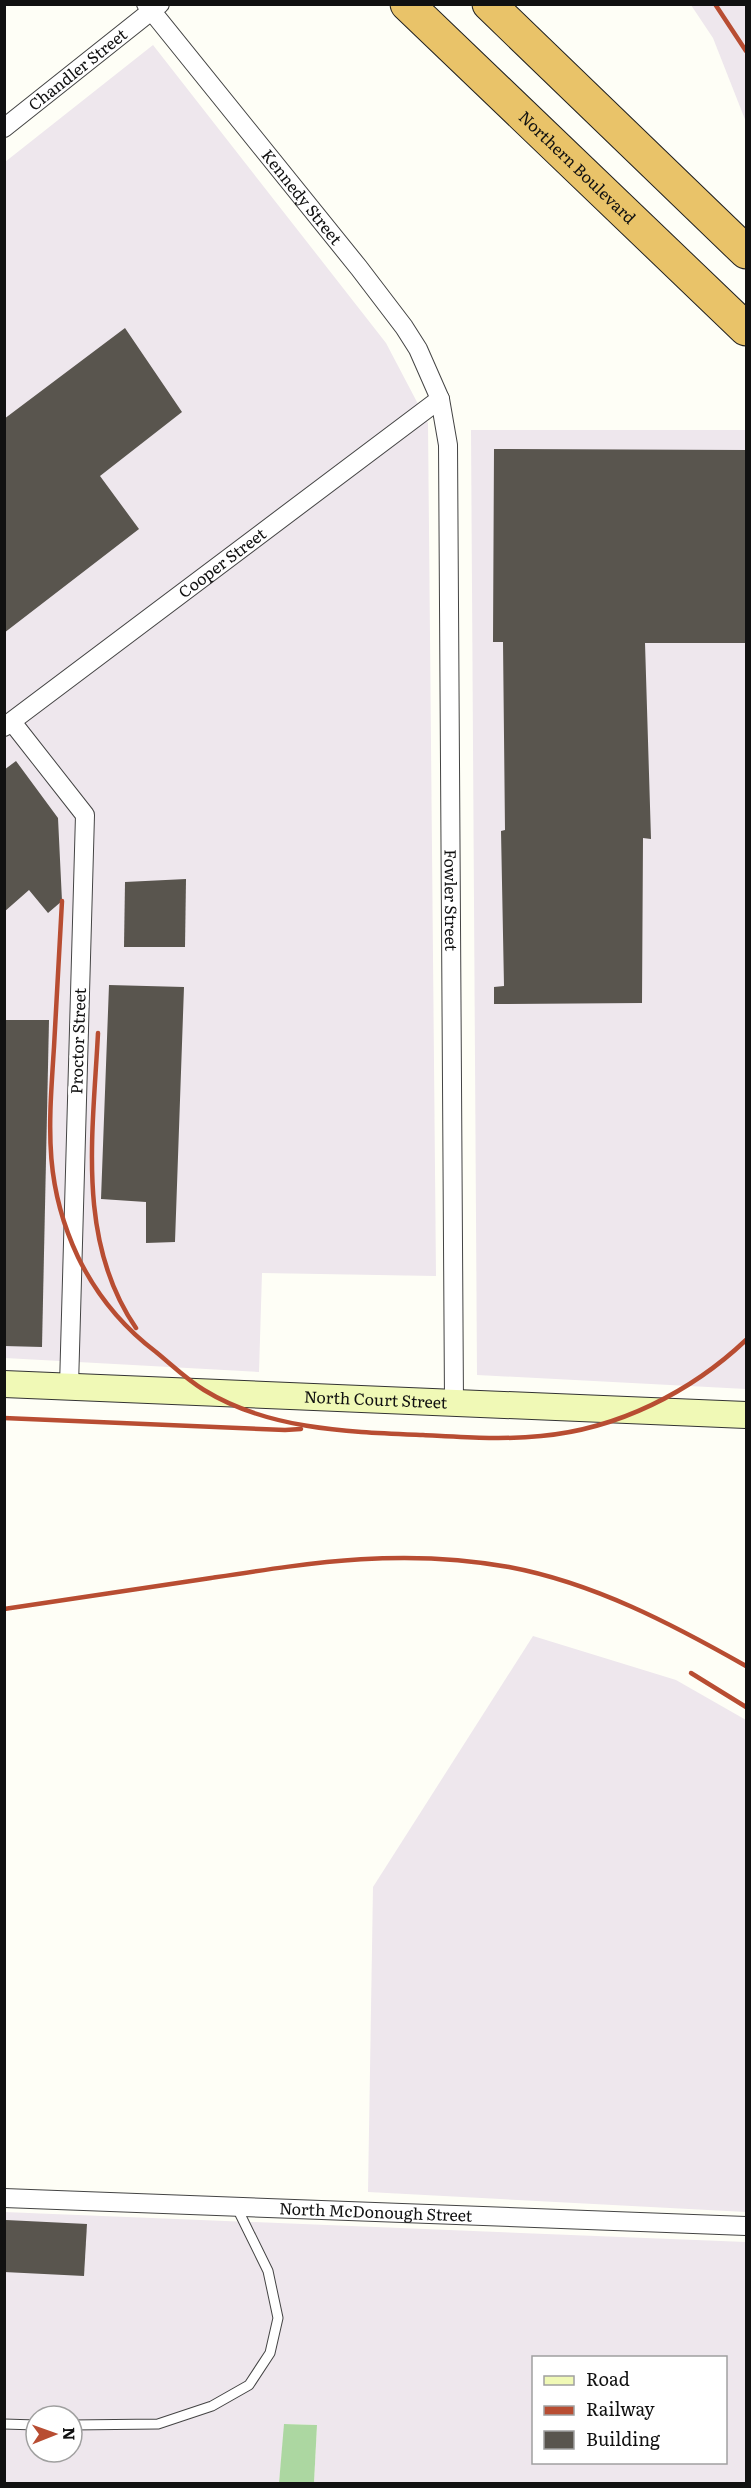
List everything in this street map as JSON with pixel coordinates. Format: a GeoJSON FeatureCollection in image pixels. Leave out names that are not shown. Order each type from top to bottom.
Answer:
{"type":"FeatureCollection","features":[{"type":"Feature","properties":{"kind":"highway","name":"Northern Boulevard"},"geometry":{"type":"LineString","coordinates":[[407,4],[747,329]]}},
{"type":"Feature","properties":{"kind":"highway"},"geometry":{"type":"LineString","coordinates":[[489,4],[747,252]]}},
{"type":"Feature","properties":{"kind":"main road","name":"North Court Street"},"geometry":{"type":"LineString","coordinates":[[4,1384],[747,1415]]}},
{"type":"Feature","properties":{"kind":"street","name":"Chandler Street"},"geometry":{"type":"LineString","coordinates":[[4,128],[153,7]]}},
{"type":"Feature","properties":{"kind":"street","name":"Kennedy Street"},"geometry":{"type":"LineString","coordinates":[[153,7],[404,327],[418,350],[440,399]]}},
{"type":"Feature","properties":{"kind":"street","name":"Cooper Street"},"geometry":{"type":"LineString","coordinates":[[8,724],[440,399]]}},
{"type":"Feature","properties":{"kind":"street","name":"Fowler Street"},"geometry":{"type":"LineString","coordinates":[[440,399],[448,445],[453,1402]]}},
{"type":"Feature","properties":{"kind":"street","name":"Proctor Street"},"geometry":{"type":"LineString","coordinates":[[8,724],[85,815],[69,1386]]}},
{"type":"Feature","properties":{"kind":"street","name":"North McDonough Street"},"geometry":{"type":"LineString","coordinates":[[4,2198],[747,2226]]}},
{"type":"Feature","properties":{"kind":"lane"},"geometry":{"type":"LineString","coordinates":[[84,2425],[158,2424],[212,2406],[249,2385],[270,2353],[278,2318],[268,2271],[237,2208]]}},
{"type":"Feature","properties":{"kind":"lane"},"geometry":{"type":"LineString","coordinates":[[4,2424],[24,2425]]}},
{"type":"Feature","properties":{"kind":"shaded area"},"geometry":{"type":"Polygon","coordinates":[[[691,5],[746,5],[746,122],[713,38],[691,5]]]}},
{"type":"Feature","properties":{"kind":"shaded area"},"geometry":{"type":"Polygon","coordinates":[[[153,45],[386,343],[428,423],[436,1276],[262,1273],[259,1372],[5,1358],[5,162],[153,45]]]}},
{"type":"Feature","properties":{"kind":"shaded area"},"geometry":{"type":"Polygon","coordinates":[[[471,430],[746,430],[746,1389],[477,1375],[471,430]]]}},
{"type":"Feature","properties":{"kind":"shaded area"},"geometry":{"type":"Polygon","coordinates":[[[533,1636],[676,1680],[746,1720],[746,2212],[368,2192],[373,1887],[533,1636]]]}},
{"type":"Feature","properties":{"kind":"shaded area"},"geometry":{"type":"Polygon","coordinates":[[[4,2212],[746,2242],[746,2483],[314,2483],[317,2425],[285,2424],[279,2483],[5,2483],[4,2212]]]}},
{"type":"Feature","properties":{"kind":"green space"},"geometry":{"type":"Polygon","coordinates":[[[284,2424],[317,2425],[314,2483],[279,2483],[284,2424]]]}},
{"type":"Feature","properties":{"kind":"building"},"geometry":{"type":"Polygon","coordinates":[[[125,328],[182,412],[100,476],[139,529],[4,633],[4,419],[125,328]]]}},
{"type":"Feature","properties":{"kind":"building"},"geometry":{"type":"Polygon","coordinates":[[[494,449],[747,450],[747,643],[645,643],[651,839],[643,838],[642,1003],[494,1004],[494,987],[504,986],[501,831],[505,830],[503,642],[493,642],[494,449]]]}},
{"type":"Feature","properties":{"kind":"building"},"geometry":{"type":"Polygon","coordinates":[[[16,761],[58,818],[62,901],[48,913],[29,890],[4,912],[4,770],[16,761]]]}},
{"type":"Feature","properties":{"kind":"building"},"geometry":{"type":"Polygon","coordinates":[[[186,879],[185,947],[124,947],[125,882],[186,879]]]}},
{"type":"Feature","properties":{"kind":"building"},"geometry":{"type":"Polygon","coordinates":[[[109,985],[184,987],[175,1242],[146,1243],[146,1202],[101,1199],[109,985]]]}},
{"type":"Feature","properties":{"kind":"building"},"geometry":{"type":"Polygon","coordinates":[[[4,1020],[49,1020],[42,1347],[4,1346],[4,1020]]]}},
{"type":"Feature","properties":{"kind":"building"},"geometry":{"type":"Polygon","coordinates":[[[6,2220],[87,2224],[84,2276],[4,2272],[6,2220]]]}},
{"type":"Feature","properties":{"kind":"railway"},"geometry":{"type":"LineString","coordinates":[[715,4],[746,51]]}},
{"type":"Feature","properties":{"kind":"railway"},"geometry":{"type":"LineString","coordinates":[[62,901],[50,1128],[51,1154],[59,1204],[78,1257],[93,1284],[111,1309],[132,1332],[204,1390],[255,1413],[282,1421],[338,1430],[467,1437],[541,1436],[598,1425],[652,1405],[702,1376],[746,1340]]}},
{"type":"Feature","properties":{"kind":"railway"},"geometry":{"type":"LineString","coordinates":[[98,1033],[92,1147],[96,1223],[104,1259],[117,1294],[136,1328]]}},
{"type":"Feature","properties":{"kind":"railway"},"geometry":{"type":"LineString","coordinates":[[4,1418],[301,1429]]}},
{"type":"Feature","properties":{"kind":"railway"},"geometry":{"type":"LineString","coordinates":[[4,1609],[323,1562],[433,1558],[509,1567],[571,1583],[661,1620],[746,1666]]}},
{"type":"Feature","properties":{"kind":"railway"},"geometry":{"type":"LineString","coordinates":[[691,1673],[746,1707]]}}]}
